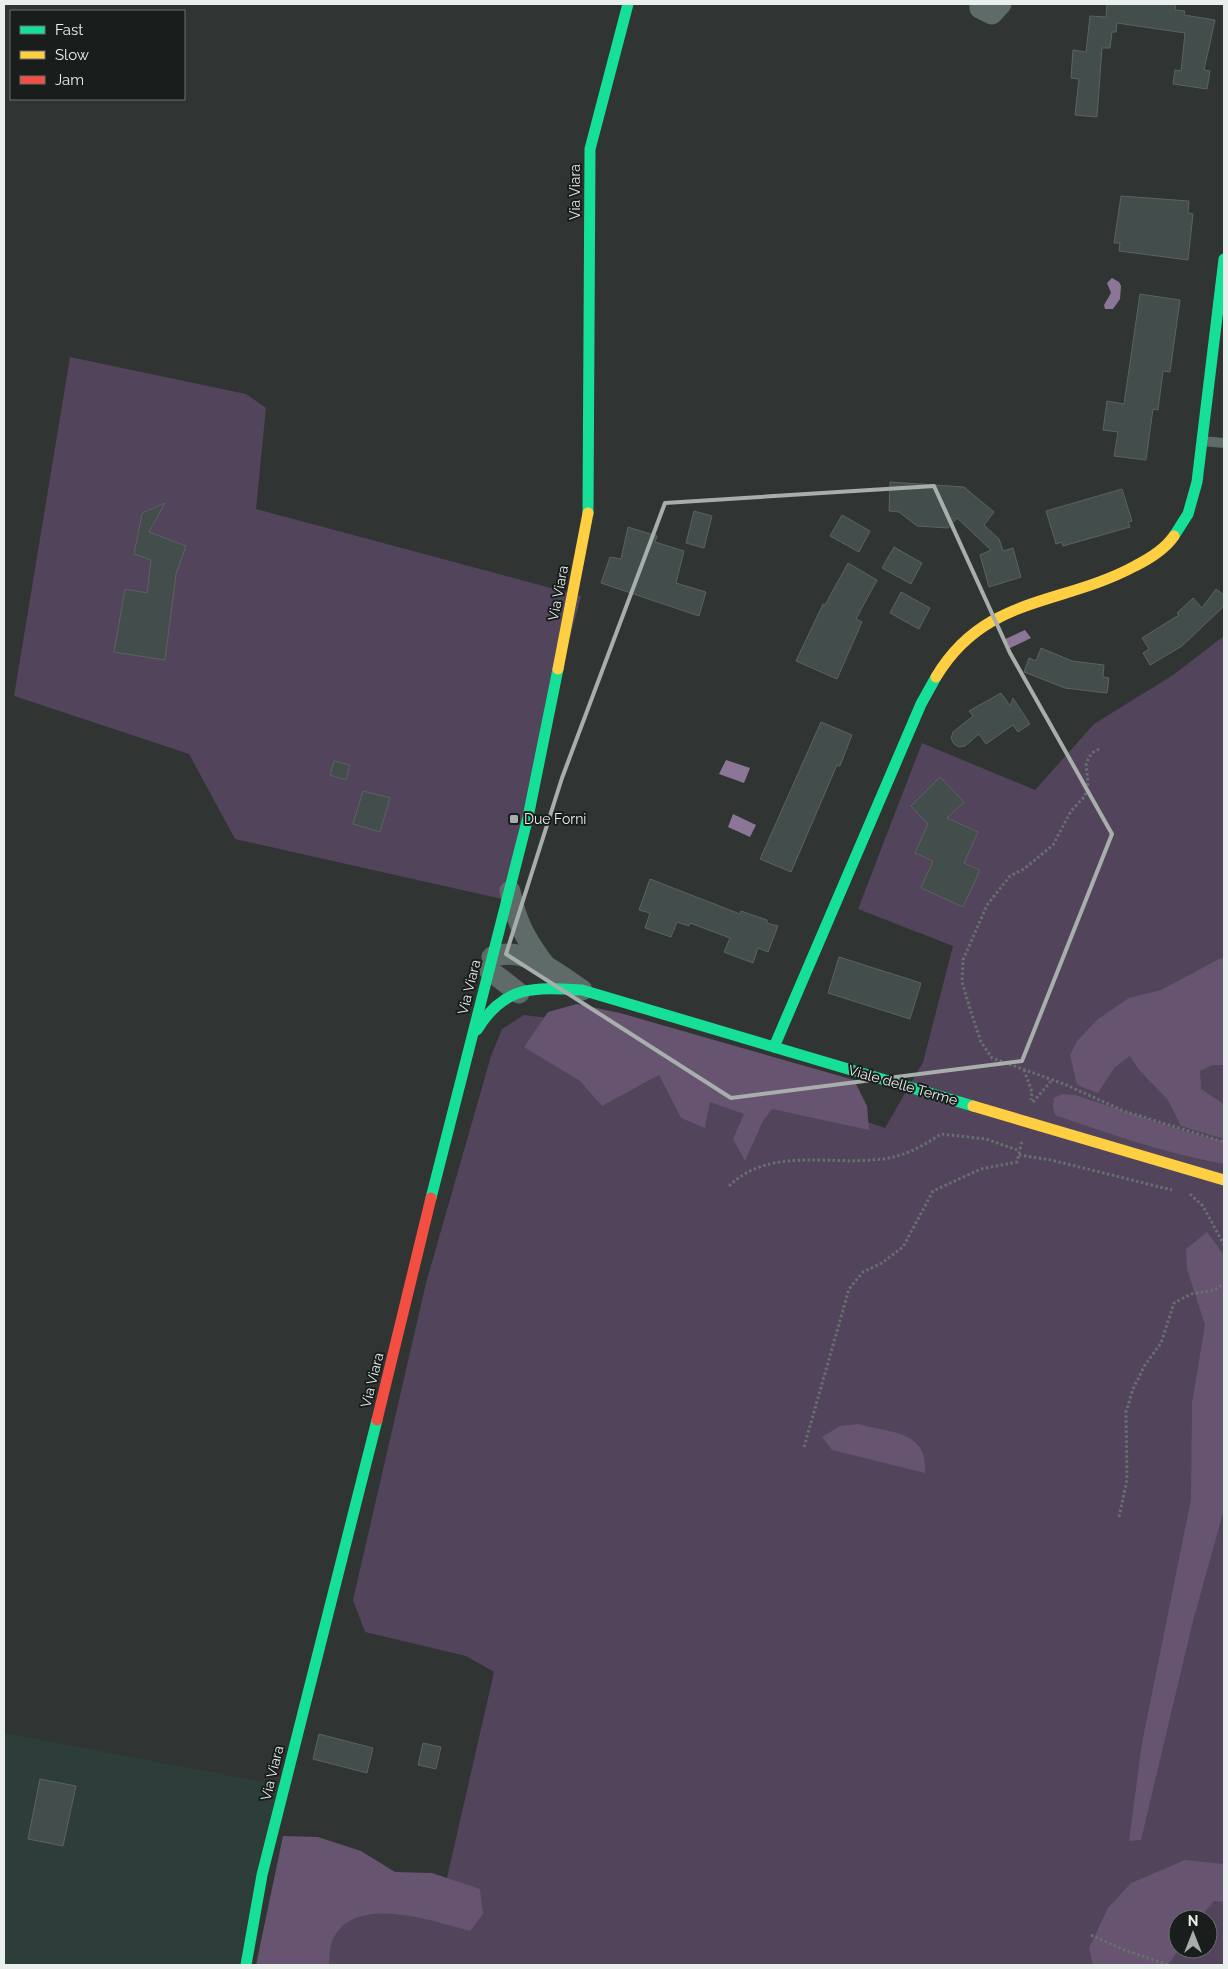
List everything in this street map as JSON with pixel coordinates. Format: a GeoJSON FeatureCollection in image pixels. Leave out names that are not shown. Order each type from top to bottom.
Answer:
{"type":"FeatureCollection","features":[{"type":"Feature","properties":{"kind":"main road","name":"Via Viara"},"geometry":{"type":"LineString","coordinates":[[246,1965],[262,1875],[528,818],[590,504],[590,149],[628,4]]}},
{"type":"Feature","properties":{"kind":"main road"},"geometry":{"type":"LineString","coordinates":[[774,1047],[921,704],[940,670],[962,642],[990,621],[1120,575],[1166,545],[1178,530],[1190,506],[1198,473],[1224,259]]}},
{"type":"Feature","properties":{"kind":"main road","name":"Viale delle Terme"},"geometry":{"type":"LineString","coordinates":[[472,1036],[494,1005],[519,993],[547,988],[582,990],[1224,1180]]}},
{"type":"Feature","properties":{"kind":"street"},"geometry":{"type":"LineString","coordinates":[[980,4],[980,8],[983,11],[992,14],[1001,4]]}},
{"type":"Feature","properties":{"kind":"street","name":"Viale delle Terme"},"geometry":{"type":"LineString","coordinates":[[510,891],[514,911],[525,938],[545,965]]}},
{"type":"Feature","properties":{"kind":"street","name":"Viale delle Terme"},"geometry":{"type":"LineString","coordinates":[[491,964],[502,954],[514,954],[545,965],[582,990]]}},
{"type":"Feature","properties":{"kind":"street"},"geometry":{"type":"LineString","coordinates":[[491,964],[519,993]]}},
{"type":"Feature","properties":{"kind":"lane"},"geometry":{"type":"LineString","coordinates":[[1201,441],[1224,443]]}},
{"type":"Feature","properties":{"kind":"path"},"geometry":{"type":"LineString","coordinates":[[1099,749],[1086,763],[1088,783],[1085,796],[1070,811],[1053,845],[1024,869],[1010,876],[987,905],[963,960],[962,982],[981,1042],[992,1058],[1052,1080],[1124,1111],[1224,1142]]}},
{"type":"Feature","properties":{"kind":"path"},"geometry":{"type":"LineString","coordinates":[[1024,1069],[1032,1092],[1030,1105],[1052,1080]]}},
{"type":"Feature","properties":{"kind":"path"},"geometry":{"type":"LineString","coordinates":[[804,1447],[849,1289],[863,1272],[882,1264],[904,1246],[933,1191],[981,1169],[1017,1162],[1024,1132]]}},
{"type":"Feature","properties":{"kind":"path"},"geometry":{"type":"LineString","coordinates":[[729,1186],[742,1174],[766,1165],[793,1160],[882,1159],[917,1150],[941,1134],[986,1139],[1019,1153],[1180,1192]]}},
{"type":"Feature","properties":{"kind":"path"},"geometry":{"type":"LineString","coordinates":[[1189,1193],[1204,1206],[1224,1246]]}},
{"type":"Feature","properties":{"kind":"path"},"geometry":{"type":"LineString","coordinates":[[1118,1517],[1127,1480],[1126,1412],[1133,1390],[1145,1366],[1161,1343],[1174,1303],[1191,1294],[1215,1290],[1224,1284]]}},
{"type":"Feature","properties":{"kind":"path"},"geometry":{"type":"LineString","coordinates":[[1091,1935],[1122,1950],[1168,1965]]}},
{"type":"Feature","properties":{"kind":"highlighted area"},"geometry":{"type":"Polygon","coordinates":[[[934,486],[1010,653],[1112,834],[1022,1061],[731,1098],[506,954],[562,778],[665,503],[934,486]]]}},
{"type":"Feature","properties":{"kind":"shaded area"},"geometry":{"type":"Polygon","coordinates":[[[1112,278],[1119,282],[1121,286],[1120,299],[1113,309],[1105,309],[1104,305],[1111,293],[1107,283],[1112,278]]]}},
{"type":"Feature","properties":{"kind":"shaded area"},"geometry":{"type":"Polygon","coordinates":[[[70,357],[246,394],[266,408],[256,509],[581,596],[502,899],[235,839],[189,754],[14,696],[70,357]]]}},
{"type":"Feature","properties":{"kind":"shaded area"},"geometry":{"type":"Polygon","coordinates":[[[1025,630],[1031,638],[1008,649],[1003,640],[1025,630]]]}},
{"type":"Feature","properties":{"kind":"shaded area"},"geometry":{"type":"Polygon","coordinates":[[[1224,636],[1224,1965],[271,1965],[297,1858],[446,1882],[494,1672],[466,1656],[365,1632],[353,1600],[426,1283],[491,1056],[502,1029],[524,1015],[572,1021],[885,1128],[923,1062],[953,946],[858,909],[922,743],[1035,790],[1094,724],[1173,675],[1224,636]]]}},
{"type":"Feature","properties":{"kind":"shaded area"},"geometry":{"type":"Polygon","coordinates":[[[726,760],[750,768],[744,783],[719,774],[726,760]]]}},
{"type":"Feature","properties":{"kind":"shaded area"},"geometry":{"type":"Polygon","coordinates":[[[733,814],[756,825],[750,837],[728,827],[733,814]]]}},
{"type":"Feature","properties":{"kind":"shaded area"},"geometry":{"type":"Polygon","coordinates":[[[1224,958],[1224,1065],[1213,1065],[1200,1071],[1201,1089],[1224,1104],[1224,1139],[1181,1126],[1168,1100],[1140,1071],[1130,1056],[1115,1067],[1098,1093],[1077,1085],[1070,1055],[1077,1041],[1098,1019],[1129,998],[1161,990],[1224,958]]]}},
{"type":"Feature","properties":{"kind":"shaded area"},"geometry":{"type":"Polygon","coordinates":[[[577,1004],[620,1013],[854,1080],[867,1106],[869,1130],[772,1109],[763,1121],[745,1161],[733,1139],[744,1114],[710,1102],[705,1128],[681,1118],[659,1075],[602,1106],[580,1081],[524,1047],[548,1012],[577,1004]]]}},
{"type":"Feature","properties":{"kind":"shaded area"},"geometry":{"type":"Polygon","coordinates":[[[1062,1094],[1075,1095],[1197,1135],[1224,1141],[1224,1164],[1160,1149],[1055,1115],[1053,1107],[1054,1098],[1062,1094]]]}},
{"type":"Feature","properties":{"kind":"shaded area"},"geometry":{"type":"Polygon","coordinates":[[[1207,1232],[1224,1255],[1224,1509],[1193,1621],[1141,1840],[1129,1841],[1142,1743],[1191,1499],[1192,1403],[1205,1325],[1187,1269],[1186,1249],[1207,1232]]]}},
{"type":"Feature","properties":{"kind":"shaded area"},"geometry":{"type":"Polygon","coordinates":[[[858,1424],[894,1432],[914,1441],[921,1448],[925,1459],[925,1473],[832,1450],[822,1437],[840,1426],[858,1424]]]}},
{"type":"Feature","properties":{"kind":"shaded area"},"geometry":{"type":"Polygon","coordinates":[[[4,1733],[285,1786],[243,1965],[4,1965],[4,1733]]]}},
{"type":"Feature","properties":{"kind":"shaded area"},"geometry":{"type":"Polygon","coordinates":[[[283,1836],[318,1837],[361,1851],[395,1872],[432,1873],[480,1889],[483,1914],[470,1931],[435,1921],[394,1914],[374,1914],[356,1918],[342,1927],[332,1942],[329,1965],[256,1965],[283,1836]]]}},
{"type":"Feature","properties":{"kind":"shaded area"},"geometry":{"type":"Polygon","coordinates":[[[1185,1860],[1224,1864],[1224,1902],[1214,1901],[1207,1909],[1168,1909],[1168,1959],[1172,1959],[1168,1965],[1093,1965],[1089,1948],[1108,1908],[1131,1883],[1185,1860]]]}},
{"type":"Feature","properties":{"kind":"building"},"geometry":{"type":"Polygon","coordinates":[[[1107,4],[1176,4],[1175,10],[1185,11],[1184,15],[1215,20],[1204,70],[1210,71],[1207,89],[1173,84],[1175,70],[1181,71],[1185,33],[1117,23],[1116,32],[1112,32],[1110,48],[1102,48],[1097,117],[1075,115],[1079,79],[1071,78],[1073,50],[1086,52],[1090,16],[1106,17],[1107,4]]]}},
{"type":"Feature","properties":{"kind":"building"},"geometry":{"type":"Polygon","coordinates":[[[1121,196],[1189,201],[1188,213],[1193,214],[1188,260],[1119,251],[1120,243],[1114,243],[1121,196]]]}},
{"type":"Feature","properties":{"kind":"building"},"geometry":{"type":"Polygon","coordinates":[[[1140,294],[1180,300],[1170,372],[1163,371],[1158,410],[1153,409],[1146,460],[1114,456],[1118,432],[1103,430],[1107,401],[1124,404],[1140,294]]]}},
{"type":"Feature","properties":{"kind":"building"},"geometry":{"type":"Polygon","coordinates":[[[890,482],[964,487],[994,512],[984,525],[999,539],[1003,551],[1013,548],[1021,577],[989,587],[980,555],[991,550],[957,518],[948,528],[917,526],[899,512],[889,511],[890,482]]]}},
{"type":"Feature","properties":{"kind":"building"},"geometry":{"type":"Polygon","coordinates":[[[1122,489],[1132,521],[1128,522],[1130,527],[1063,546],[1062,542],[1056,544],[1046,511],[1122,489]]]}},
{"type":"Feature","properties":{"kind":"building"},"geometry":{"type":"Polygon","coordinates":[[[165,503],[149,532],[186,546],[176,574],[165,660],[114,652],[125,589],[147,593],[151,560],[134,554],[142,513],[165,503]]]}},
{"type":"Feature","properties":{"kind":"building"},"geometry":{"type":"Polygon","coordinates":[[[694,511],[712,516],[704,548],[686,543],[694,511]]]}},
{"type":"Feature","properties":{"kind":"building"},"geometry":{"type":"Polygon","coordinates":[[[842,515],[870,531],[859,552],[830,536],[842,515]]]}},
{"type":"Feature","properties":{"kind":"building"},"geometry":{"type":"Polygon","coordinates":[[[628,527],[657,536],[655,542],[684,551],[676,583],[706,592],[699,616],[601,583],[610,557],[621,559],[628,527]]]}},
{"type":"Feature","properties":{"kind":"building"},"geometry":{"type":"Polygon","coordinates":[[[894,547],[922,563],[911,584],[882,568],[894,547]]]}},
{"type":"Feature","properties":{"kind":"building"},"geometry":{"type":"Polygon","coordinates":[[[848,563],[877,580],[856,619],[862,622],[837,679],[796,661],[823,604],[825,605],[848,563]]]}},
{"type":"Feature","properties":{"kind":"building"},"geometry":{"type":"Polygon","coordinates":[[[1216,589],[1224,595],[1224,606],[1182,646],[1150,665],[1143,653],[1149,649],[1142,638],[1179,615],[1177,613],[1193,598],[1202,608],[1216,589]]]}},
{"type":"Feature","properties":{"kind":"building"},"geometry":{"type":"Polygon","coordinates":[[[901,592],[930,608],[919,629],[890,613],[901,592]]]}},
{"type":"Feature","properties":{"kind":"building"},"geometry":{"type":"Polygon","coordinates":[[[1041,648],[1072,661],[1104,665],[1103,677],[1109,678],[1107,693],[1065,688],[1024,672],[1029,658],[1036,661],[1041,648]]]}},
{"type":"Feature","properties":{"kind":"building"},"geometry":{"type":"Polygon","coordinates":[[[1001,693],[1010,706],[1013,698],[1030,724],[1018,732],[1013,725],[986,744],[979,734],[965,746],[959,747],[954,744],[951,738],[953,732],[973,716],[969,711],[1001,693]]]}},
{"type":"Feature","properties":{"kind":"building"},"geometry":{"type":"Polygon","coordinates":[[[821,722],[852,735],[840,766],[837,765],[791,872],[760,859],[821,722]]]}},
{"type":"Feature","properties":{"kind":"building"},"geometry":{"type":"Polygon","coordinates":[[[334,761],[350,765],[346,780],[330,775],[334,761]]]}},
{"type":"Feature","properties":{"kind":"building"},"geometry":{"type":"Polygon","coordinates":[[[940,777],[964,802],[947,818],[978,832],[964,863],[980,870],[963,907],[921,888],[933,861],[915,853],[928,824],[911,806],[940,777]]]}},
{"type":"Feature","properties":{"kind":"building"},"geometry":{"type":"Polygon","coordinates":[[[363,791],[390,798],[380,832],[353,824],[363,791]]]}},
{"type":"Feature","properties":{"kind":"building"},"geometry":{"type":"Polygon","coordinates":[[[650,879],[740,914],[741,911],[767,920],[767,923],[778,926],[768,952],[758,948],[753,963],[724,952],[730,938],[690,923],[689,926],[677,922],[671,937],[645,928],[650,913],[639,910],[650,879]]]}},
{"type":"Feature","properties":{"kind":"building"},"geometry":{"type":"Polygon","coordinates":[[[839,957],[921,983],[910,1019],[828,993],[839,957]]]}},
{"type":"Feature","properties":{"kind":"building"},"geometry":{"type":"Polygon","coordinates":[[[319,1734],[373,1748],[367,1773],[313,1759],[319,1734]]]}},
{"type":"Feature","properties":{"kind":"building"},"geometry":{"type":"Polygon","coordinates":[[[423,1743],[441,1747],[436,1769],[418,1765],[423,1743]]]}},
{"type":"Feature","properties":{"kind":"building"},"geometry":{"type":"Polygon","coordinates":[[[40,1779],[76,1786],[63,1846],[28,1839],[40,1779]]]}},
{"type":"Feature","properties":{"kind":"traffic: fast"},"geometry":{"type":"LineString","coordinates":[[588,513],[590,149],[628,4]]}},
{"type":"Feature","properties":{"kind":"traffic: fast"},"geometry":{"type":"LineString","coordinates":[[1174,536],[1188,514],[1197,482],[1224,259]]}},
{"type":"Feature","properties":{"kind":"traffic: fast"},"geometry":{"type":"LineString","coordinates":[[431,1198],[528,817],[558,669]]}},
{"type":"Feature","properties":{"kind":"traffic: fast"},"geometry":{"type":"LineString","coordinates":[[774,1047],[921,704],[936,677]]}},
{"type":"Feature","properties":{"kind":"traffic: fast"},"geometry":{"type":"LineString","coordinates":[[477,1030],[487,1015],[498,1004],[522,992],[535,989],[582,990],[973,1106]]}},
{"type":"Feature","properties":{"kind":"traffic: fast"},"geometry":{"type":"LineString","coordinates":[[246,1965],[262,1875],[377,1420]]}},
{"type":"Feature","properties":{"kind":"traffic: slow"},"geometry":{"type":"LineString","coordinates":[[558,669],[588,513]]}},
{"type":"Feature","properties":{"kind":"traffic: slow"},"geometry":{"type":"LineString","coordinates":[[936,677],[956,650],[977,631],[1001,616],[1107,579],[1146,560],[1166,545],[1174,536]]}},
{"type":"Feature","properties":{"kind":"traffic: slow"},"geometry":{"type":"LineString","coordinates":[[973,1106],[1224,1180]]}},
{"type":"Feature","properties":{"kind":"traffic: jam"},"geometry":{"type":"LineString","coordinates":[[377,1420],[431,1198]]}},
{"type":"Feature","properties":{"kind":"place","name":"Due Forni"},"geometry":{"type":"Point","coordinates":[514,819]}}]}
